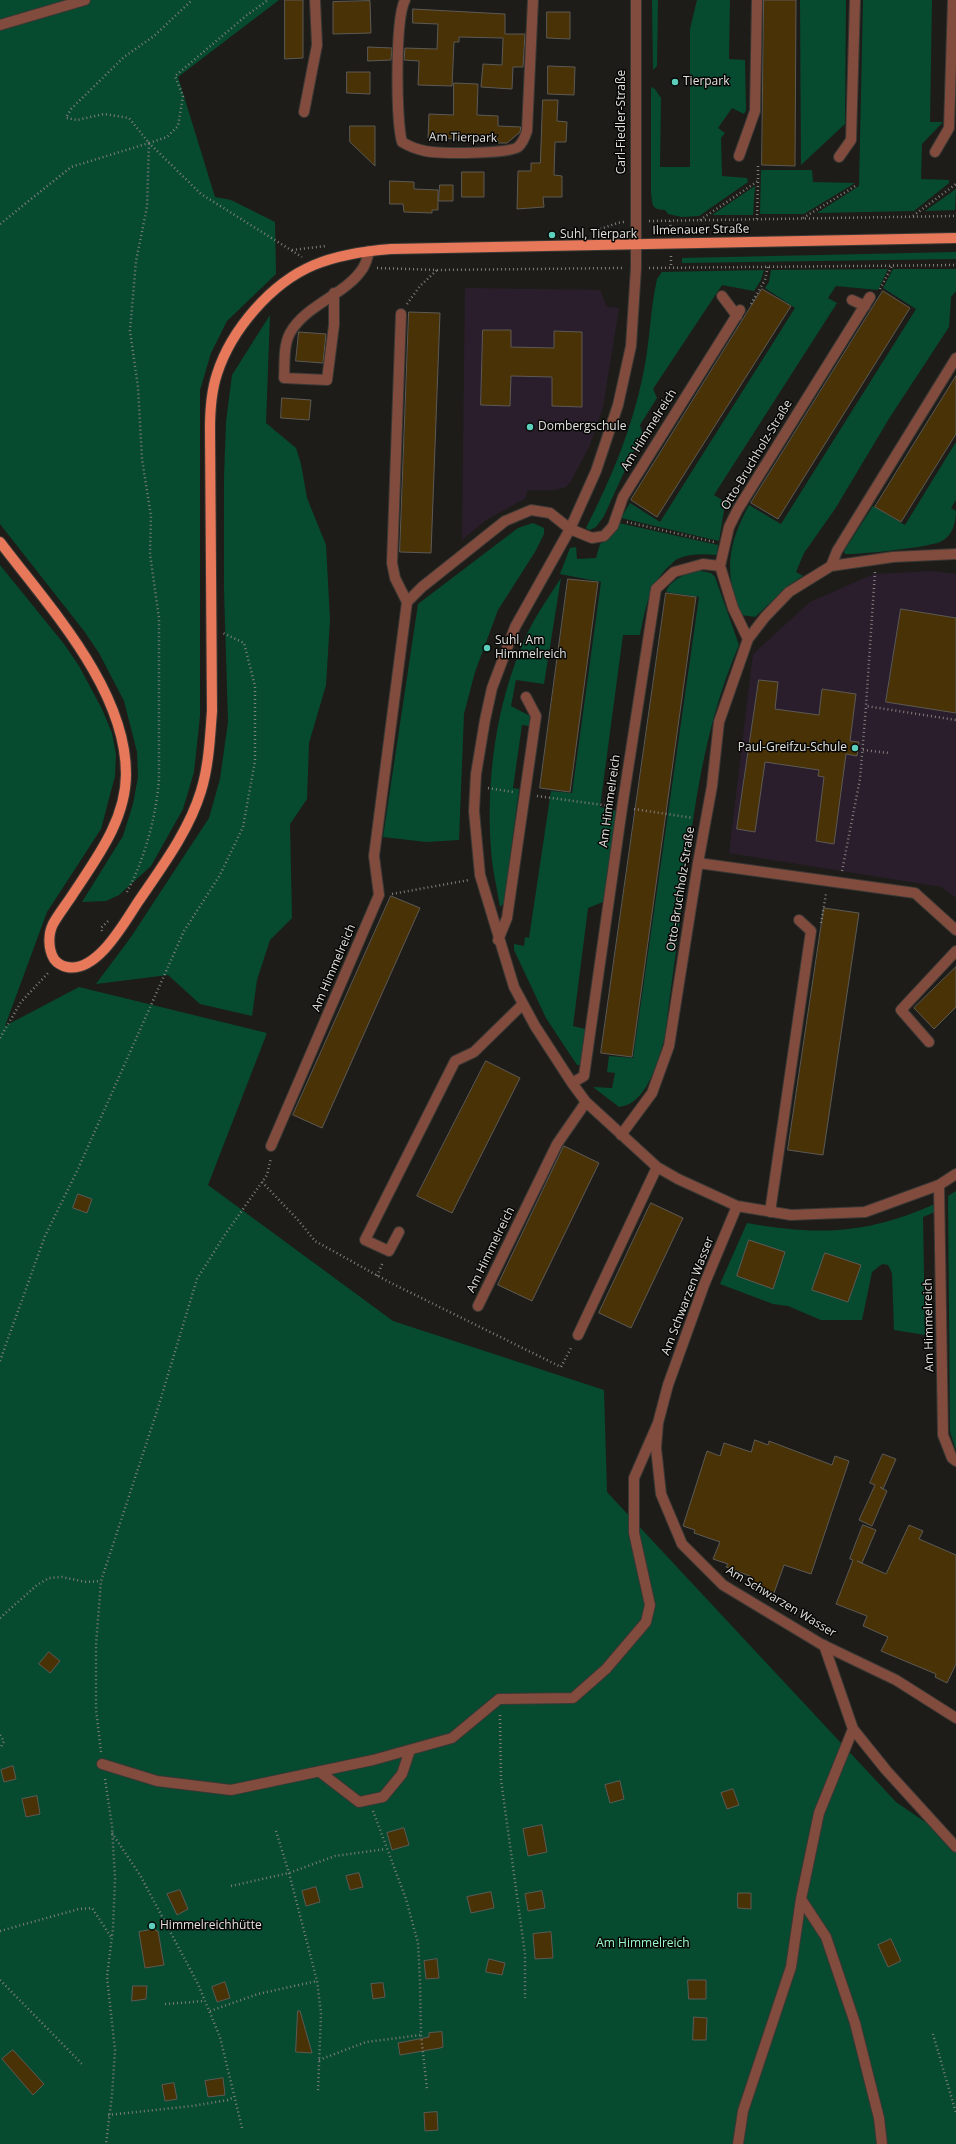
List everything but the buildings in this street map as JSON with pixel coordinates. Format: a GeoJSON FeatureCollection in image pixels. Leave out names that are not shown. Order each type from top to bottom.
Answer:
{"type":"FeatureCollection","features":[{"type":"Feature","properties":{"kind":"main road","name":"Ilmenauer Straße"},"geometry":{"type":"LineString","coordinates":[[58,962],[70,967],[81,966],[93,960],[106,947],[138,902],[177,841],[201,791],[210,741],[212,627],[210,429],[213,392],[217,374],[229,347],[250,318],[268,298],[294,276],[314,265],[345,255],[369,251],[416,248],[956,238]]}},
{"type":"Feature","properties":{"kind":"main road"},"geometry":{"type":"LineString","coordinates":[[0,542],[88,660],[112,705],[121,731],[126,776],[122,802],[115,824],[99,855],[52,925],[50,949],[58,962]]}},
{"type":"Feature","properties":{"kind":"street"},"geometry":{"type":"LineString","coordinates":[[0,25],[85,0]]}},
{"type":"Feature","properties":{"kind":"street"},"geometry":{"type":"LineString","coordinates":[[304,112],[317,45],[315,0]]}},
{"type":"Feature","properties":{"kind":"street","name":"Am Tierpark"},"geometry":{"type":"LineString","coordinates":[[404,0],[400,17],[398,94],[399,130],[402,142],[412,148],[428,151],[466,152],[508,151],[518,147],[524,140],[527,131],[533,0]]}},
{"type":"Feature","properties":{"kind":"street","name":"Carl-Fiedler-Straße"},"geometry":{"type":"LineString","coordinates":[[636,0],[636,244]]}},
{"type":"Feature","properties":{"kind":"street"},"geometry":{"type":"LineString","coordinates":[[739,156],[755,111],[757,0]]}},
{"type":"Feature","properties":{"kind":"street"},"geometry":{"type":"LineString","coordinates":[[839,157],[851,140],[855,0]]}},
{"type":"Feature","properties":{"kind":"street"},"geometry":{"type":"LineString","coordinates":[[935,152],[949,128],[953,0]]}},
{"type":"Feature","properties":{"kind":"street"},"geometry":{"type":"LineString","coordinates":[[636,244],[631,346],[618,406],[596,471],[570,529],[515,627],[492,688],[485,720],[474,811],[480,875],[498,940],[514,987],[572,1083],[586,1102],[657,1167],[678,1179],[737,1206],[791,1215],[865,1212],[939,1185],[956,1174]]}},
{"type":"Feature","properties":{"kind":"street"},"geometry":{"type":"LineString","coordinates":[[334,293],[334,325],[327,380],[284,378],[286,346],[290,333],[303,318],[334,293],[346,285],[363,268],[369,251]]}},
{"type":"Feature","properties":{"kind":"street"},"geometry":{"type":"LineString","coordinates":[[722,296],[739,313]]}},
{"type":"Feature","properties":{"kind":"street"},"geometry":{"type":"LineString","coordinates":[[852,300],[867,301]]}},
{"type":"Feature","properties":{"kind":"street","name":"Otto-Bruchholz-Straße"},"geometry":{"type":"LineString","coordinates":[[720,566],[729,527],[738,509],[867,301]]}},
{"type":"Feature","properties":{"kind":"street","name":"Am Himmelreich"},"geometry":{"type":"LineString","coordinates":[[271,1146],[379,895],[374,856],[407,602],[422,587],[505,521],[530,510],[550,513],[570,529],[592,538],[604,536],[612,526],[623,497],[739,313]]}},
{"type":"Feature","properties":{"kind":"street"},"geometry":{"type":"LineString","coordinates":[[401,314],[392,563],[396,578],[407,602]]}},
{"type":"Feature","properties":{"kind":"street"},"geometry":{"type":"LineString","coordinates":[[831,566],[837,551],[956,358]]}},
{"type":"Feature","properties":{"kind":"street","name":"Otto-Bruchholz-Straße"},"geometry":{"type":"LineString","coordinates":[[621,1135],[652,1093],[669,1046],[698,863],[712,786],[719,722],[748,639],[765,617],[789,592],[831,566],[876,560],[956,554]]}},
{"type":"Feature","properties":{"kind":"street","name":"Am Himmelreich"},"geometry":{"type":"LineString","coordinates":[[572,1083],[584,1076],[622,808],[656,589],[674,572],[703,564],[720,566]]}},
{"type":"Feature","properties":{"kind":"street"},"geometry":{"type":"LineString","coordinates":[[720,566],[733,608],[748,639]]}},
{"type":"Feature","properties":{"kind":"street"},"geometry":{"type":"LineString","coordinates":[[498,940],[507,918],[536,716],[526,697]]}},
{"type":"Feature","properties":{"kind":"street"},"geometry":{"type":"LineString","coordinates":[[698,863],[915,893],[956,930]]}},
{"type":"Feature","properties":{"kind":"street"},"geometry":{"type":"LineString","coordinates":[[770,1212],[811,931],[799,920]]}},
{"type":"Feature","properties":{"kind":"street"},"geometry":{"type":"LineString","coordinates":[[929,1042],[901,1010],[956,951]]}},
{"type":"Feature","properties":{"kind":"street"},"geometry":{"type":"LineString","coordinates":[[399,1232],[389,1251],[365,1240],[455,1061],[474,1052],[523,1004]]}},
{"type":"Feature","properties":{"kind":"street","name":"Am Himmelreich"},"geometry":{"type":"LineString","coordinates":[[478,1306],[557,1144],[586,1102]]}},
{"type":"Feature","properties":{"kind":"street"},"geometry":{"type":"LineString","coordinates":[[578,1335],[657,1167]]}},
{"type":"Feature","properties":{"kind":"street","name":"Am Himmelreich"},"geometry":{"type":"LineString","coordinates":[[939,1185],[943,1435],[952,1458],[956,1460]]}},
{"type":"Feature","properties":{"kind":"street","name":"Am Schwarzen Wasser"},"geometry":{"type":"LineString","coordinates":[[737,1206],[704,1285],[668,1384],[658,1422],[656,1448],[660,1494],[682,1544],[723,1585],[824,1645],[896,1680],[956,1718]]}},
{"type":"Feature","properties":{"kind":"street"},"geometry":{"type":"LineString","coordinates":[[102,1764],[157,1781],[231,1790],[320,1772],[452,1738],[499,1699],[573,1698],[606,1669],[646,1622],[650,1605],[634,1533],[634,1478],[658,1422]]}},
{"type":"Feature","properties":{"kind":"street"},"geometry":{"type":"LineString","coordinates":[[824,1645],[853,1729],[886,1770],[956,1846]]}},
{"type":"Feature","properties":{"kind":"street"},"geometry":{"type":"LineString","coordinates":[[738,2144],[744,2111],[791,1967],[801,1898],[819,1813],[853,1729]]}},
{"type":"Feature","properties":{"kind":"street"},"geometry":{"type":"LineString","coordinates":[[320,1772],[359,1802],[383,1798],[402,1774],[410,1750]]}},
{"type":"Feature","properties":{"kind":"street"},"geometry":{"type":"LineString","coordinates":[[801,1898],[826,1937],[855,2023],[879,2118],[882,2144]]}},
{"type":"Feature","properties":{"kind":"path"},"geometry":{"type":"LineString","coordinates":[[192,0],[154,36],[124,57],[71,109],[66,118],[77,120],[104,114],[129,118],[149,143],[201,194],[314,265]]}},
{"type":"Feature","properties":{"kind":"path"},"geometry":{"type":"LineString","coordinates":[[0,224],[70,166],[167,137],[178,126],[183,96],[175,76],[247,15],[268,0]]}},
{"type":"Feature","properties":{"kind":"path"},"geometry":{"type":"LineString","coordinates":[[126,895],[139,870],[157,798],[159,779],[159,618],[150,554],[151,516],[142,459],[138,387],[130,331],[136,261],[147,207],[149,143]]}},
{"type":"Feature","properties":{"kind":"path"},"geometry":{"type":"LineString","coordinates":[[757,219],[758,163]]}},
{"type":"Feature","properties":{"kind":"path"},"geometry":{"type":"LineString","coordinates":[[700,220],[758,181]]}},
{"type":"Feature","properties":{"kind":"path"},"geometry":{"type":"LineString","coordinates":[[913,216],[956,184]]}},
{"type":"Feature","properties":{"kind":"path"},"geometry":{"type":"LineString","coordinates":[[802,218],[857,185]]}},
{"type":"Feature","properties":{"kind":"path"},"geometry":{"type":"LineString","coordinates":[[363,268],[437,270],[893,264],[956,265]]}},
{"type":"Feature","properties":{"kind":"path"},"geometry":{"type":"LineString","coordinates":[[867,301],[878,293],[893,264]]}},
{"type":"Feature","properties":{"kind":"path"},"geometry":{"type":"LineString","coordinates":[[739,313],[749,307],[765,280],[768,266]]}},
{"type":"Feature","properties":{"kind":"path"},"geometry":{"type":"LineString","coordinates":[[401,314],[420,286],[437,270]]}},
{"type":"Feature","properties":{"kind":"path"},"geometry":{"type":"LineString","coordinates":[[615,519],[726,544]]}},
{"type":"Feature","properties":{"kind":"path"},"geometry":{"type":"LineString","coordinates":[[840,882],[863,750],[876,560]]}},
{"type":"Feature","properties":{"kind":"path"},"geometry":{"type":"LineString","coordinates":[[0,1362],[45,1236],[78,1169],[184,931],[220,875],[242,827],[255,761],[255,686],[244,643],[212,627]]}},
{"type":"Feature","properties":{"kind":"path"},"geometry":{"type":"LineString","coordinates":[[866,706],[956,720]]}},
{"type":"Feature","properties":{"kind":"path"},"geometry":{"type":"LineString","coordinates":[[863,750],[889,753]]}},
{"type":"Feature","properties":{"kind":"path"},"geometry":{"type":"LineString","coordinates":[[476,786],[706,820]]}},
{"type":"Feature","properties":{"kind":"path"},"geometry":{"type":"LineString","coordinates":[[811,931],[820,927],[829,881]]}},
{"type":"Feature","properties":{"kind":"path"},"geometry":{"type":"LineString","coordinates":[[400,893],[465,882]]}},
{"type":"Feature","properties":{"kind":"path"},"geometry":{"type":"LineString","coordinates":[[106,947],[101,928],[110,919]]}},
{"type":"Feature","properties":{"kind":"path"},"geometry":{"type":"LineString","coordinates":[[0,1038],[21,1002],[58,962]]}},
{"type":"Feature","properties":{"kind":"path"},"geometry":{"type":"LineString","coordinates":[[106,2144],[108,2115],[112,2095],[115,2050],[107,1977],[115,1879],[112,1833],[96,1709],[96,1645],[101,1581],[157,1411],[198,1279],[224,1236],[267,1175],[271,1163],[271,1146]]}},
{"type":"Feature","properties":{"kind":"path"},"geometry":{"type":"LineString","coordinates":[[262,1182],[298,1220],[315,1241],[389,1282],[561,1367],[578,1335]]}},
{"type":"Feature","properties":{"kind":"path"},"geometry":{"type":"LineString","coordinates":[[0,1618],[38,1585],[49,1578],[62,1577],[86,1582],[101,1581]]}},
{"type":"Feature","properties":{"kind":"path"},"geometry":{"type":"LineString","coordinates":[[499,1699],[501,1780],[525,1954],[525,1998]]}},
{"type":"Feature","properties":{"kind":"path"},"geometry":{"type":"LineString","coordinates":[[0,1735],[4,1741],[0,1749]]}},
{"type":"Feature","properties":{"kind":"path"},"geometry":{"type":"LineString","coordinates":[[369,1800],[386,1849],[406,1899],[418,1943],[421,2035],[427,2089]]}},
{"type":"Feature","properties":{"kind":"path"},"geometry":{"type":"LineString","coordinates":[[276,1831],[289,1873],[317,1981],[321,2013],[318,2091]]}},
{"type":"Feature","properties":{"kind":"path"},"geometry":{"type":"LineString","coordinates":[[112,1833],[140,1875],[210,2012],[220,2037],[242,2128]]}},
{"type":"Feature","properties":{"kind":"path"},"geometry":{"type":"LineString","coordinates":[[231,1886],[289,1873],[335,1856],[386,1849]]}},
{"type":"Feature","properties":{"kind":"path"},"geometry":{"type":"LineString","coordinates":[[0,1931],[79,1909],[92,1908],[111,1937]]}},
{"type":"Feature","properties":{"kind":"path"},"geometry":{"type":"LineString","coordinates":[[0,1980],[82,2064]]}},
{"type":"Feature","properties":{"kind":"path"},"geometry":{"type":"LineString","coordinates":[[210,2012],[258,1994],[317,1981]]}},
{"type":"Feature","properties":{"kind":"path"},"geometry":{"type":"LineString","coordinates":[[165,2004],[205,2001]]}},
{"type":"Feature","properties":{"kind":"path"},"geometry":{"type":"LineString","coordinates":[[933,2034],[956,2113]]}},
{"type":"Feature","properties":{"kind":"path"},"geometry":{"type":"LineString","coordinates":[[319,2060],[366,2042],[421,2035]]}},
{"type":"Feature","properties":{"kind":"path"},"geometry":{"type":"LineString","coordinates":[[108,2115],[192,2106],[228,2100],[234,2097]]}},
{"type":"Feature","properties":{"kind":"shaded area","name":"Dombergschule"},"geometry":{"type":"Polygon","coordinates":[[[465,288],[600,290],[607,307],[619,308],[603,407],[589,447],[571,481],[566,487],[555,490],[527,490],[526,498],[486,520],[462,540],[465,288]]]}},
{"type":"Feature","properties":{"kind":"shaded area"},"geometry":{"type":"Polygon","coordinates":[[[933,571],[956,574],[956,898],[942,887],[729,853],[753,654],[810,602],[874,574],[933,571]]]}},
{"type":"Feature","properties":{"kind":"green space"},"geometry":{"type":"Polygon","coordinates":[[[0,0],[279,0],[178,77],[215,197],[231,200],[275,222],[276,274],[227,321],[211,353],[200,390],[200,716],[194,772],[183,809],[151,866],[119,895],[106,901],[82,902],[123,836],[133,804],[138,777],[137,752],[124,701],[99,653],[84,631],[0,524],[0,0]]]}},
{"type":"Feature","properties":{"kind":"green space"},"geometry":{"type":"Polygon","coordinates":[[[652,0],[658,0],[657,66],[653,70],[652,0]]]}},
{"type":"Feature","properties":{"kind":"green space"},"geometry":{"type":"Polygon","coordinates":[[[697,0],[730,0],[729,59],[745,60],[746,110],[744,114],[732,108],[718,128],[725,133],[721,138],[722,176],[747,178],[748,182],[699,216],[682,217],[668,214],[665,210],[655,208],[653,204],[651,193],[651,87],[655,89],[661,98],[660,167],[690,167],[690,29],[697,0]]]}},
{"type":"Feature","properties":{"kind":"green space"},"geometry":{"type":"Polygon","coordinates":[[[800,0],[846,0],[845,124],[801,165],[800,0]]]}},
{"type":"Feature","properties":{"kind":"green space"},"geometry":{"type":"Polygon","coordinates":[[[863,0],[932,0],[930,122],[943,122],[922,144],[921,179],[949,180],[949,183],[914,211],[817,213],[859,186],[863,0]]]}},
{"type":"Feature","properties":{"kind":"green space"},"geometry":{"type":"Polygon","coordinates":[[[761,170],[812,170],[813,182],[855,183],[804,214],[760,214],[761,170]]]}},
{"type":"Feature","properties":{"kind":"green space"},"geometry":{"type":"Polygon","coordinates":[[[755,186],[753,215],[712,215],[755,186]]]}},
{"type":"Feature","properties":{"kind":"green space"},"geometry":{"type":"Polygon","coordinates":[[[956,189],[955,210],[925,211],[956,189]]]}},
{"type":"Feature","properties":{"kind":"green space"},"geometry":{"type":"Polygon","coordinates":[[[956,252],[956,259],[682,263],[682,258],[956,252]]]}},
{"type":"Feature","properties":{"kind":"green space"},"geometry":{"type":"Polygon","coordinates":[[[888,269],[878,290],[836,286],[828,298],[837,303],[714,495],[727,503],[724,510],[719,541],[621,518],[630,503],[660,522],[795,308],[765,288],[769,282],[771,270],[888,269]]]}},
{"type":"Feature","properties":{"kind":"green space"},"geometry":{"type":"Polygon","coordinates":[[[893,269],[956,269],[956,291],[951,297],[949,327],[890,417],[835,509],[804,553],[796,572],[803,576],[789,585],[755,617],[741,615],[732,585],[730,572],[732,546],[736,533],[749,505],[781,524],[916,309],[883,288],[893,269]]]}},
{"type":"Feature","properties":{"kind":"green space"},"geometry":{"type":"Polygon","coordinates":[[[764,270],[761,280],[754,291],[722,285],[653,389],[657,398],[640,425],[642,433],[604,516],[596,527],[590,530],[586,528],[620,453],[633,415],[645,363],[657,279],[662,272],[764,270]]]}},
{"type":"Feature","properties":{"kind":"green space"},"geometry":{"type":"Polygon","coordinates":[[[270,315],[266,423],[296,448],[301,464],[307,498],[326,545],[330,620],[326,685],[309,743],[307,799],[290,824],[292,918],[270,940],[257,980],[252,1016],[200,1004],[168,975],[96,984],[131,937],[209,818],[220,779],[228,722],[224,590],[224,477],[226,422],[232,375],[270,315]]]}},
{"type":"Feature","properties":{"kind":"green space"},"geometry":{"type":"Polygon","coordinates":[[[956,442],[956,500],[951,508],[956,511],[956,516],[954,525],[948,537],[940,542],[922,546],[878,552],[845,554],[844,552],[846,548],[873,506],[905,525],[956,442]]]}},
{"type":"Feature","properties":{"kind":"green space"},"geometry":{"type":"Polygon","coordinates":[[[533,523],[544,528],[544,534],[535,552],[498,610],[475,672],[464,714],[459,840],[426,842],[383,837],[418,604],[518,528],[533,523]]]}},
{"type":"Feature","properties":{"kind":"green space"},"geometry":{"type":"Polygon","coordinates":[[[619,523],[718,545],[717,555],[702,554],[687,556],[677,559],[668,567],[656,582],[652,590],[646,607],[640,635],[623,635],[600,807],[617,811],[603,902],[588,908],[573,1026],[585,1029],[581,1061],[580,1065],[577,1065],[546,1018],[514,950],[514,944],[524,946],[525,937],[529,938],[551,791],[572,793],[601,582],[560,574],[570,548],[576,547],[577,559],[596,558],[600,544],[611,537],[619,523]]]}},
{"type":"Feature","properties":{"kind":"green space"},"geometry":{"type":"Polygon","coordinates":[[[0,565],[64,644],[79,666],[102,709],[112,733],[116,754],[115,776],[101,829],[47,912],[5,1026],[79,987],[267,1033],[208,1185],[393,1321],[604,1390],[607,1492],[896,1802],[956,1843],[956,2144],[0,2144],[0,565]]]}},
{"type":"Feature","properties":{"kind":"green space"},"geometry":{"type":"Polygon","coordinates":[[[696,570],[711,573],[715,577],[739,645],[725,681],[714,717],[705,755],[692,830],[664,1040],[654,1071],[644,1091],[629,1104],[619,1107],[593,1087],[612,1088],[615,1073],[607,1072],[609,1056],[633,1058],[699,597],[666,592],[675,581],[696,570]]]}},
{"type":"Feature","properties":{"kind":"green space"},"geometry":{"type":"Polygon","coordinates":[[[561,578],[544,684],[516,680],[511,706],[530,716],[529,726],[522,725],[513,788],[519,789],[504,903],[500,907],[492,863],[490,796],[495,743],[500,716],[514,665],[524,641],[536,617],[561,578]]]}},
{"type":"Feature","properties":{"kind":"green space"},"geometry":{"type":"Polygon","coordinates":[[[956,1191],[956,1450],[950,1432],[948,1196],[956,1191]]]}},
{"type":"Feature","properties":{"kind":"green space"},"geometry":{"type":"Polygon","coordinates":[[[937,1203],[937,1211],[923,1217],[925,1335],[894,1330],[892,1273],[888,1265],[882,1264],[872,1272],[862,1320],[821,1320],[788,1306],[773,1304],[720,1284],[747,1223],[798,1230],[844,1230],[889,1221],[937,1203]]]}},
{"type":"Feature","properties":{"kind":"place","name":"Tierpark"},"geometry":{"type":"Point","coordinates":[675,82]}},
{"type":"Feature","properties":{"kind":"place","name":"Suhl, Tierpark"},"geometry":{"type":"Point","coordinates":[552,235]}},
{"type":"Feature","properties":{"kind":"place","name":"Dombergschule"},"geometry":{"type":"Point","coordinates":[530,427]}},
{"type":"Feature","properties":{"kind":"place","name":"Suhl, Am Himmelreich"},"geometry":{"type":"Point","coordinates":[487,648]}},
{"type":"Feature","properties":{"kind":"place","name":"Paul-Greifzu-Schule"},"geometry":{"type":"Point","coordinates":[855,748]}},
{"type":"Feature","properties":{"kind":"place","name":"Himmelreichhütte"},"geometry":{"type":"Point","coordinates":[152,1926]}}]}
